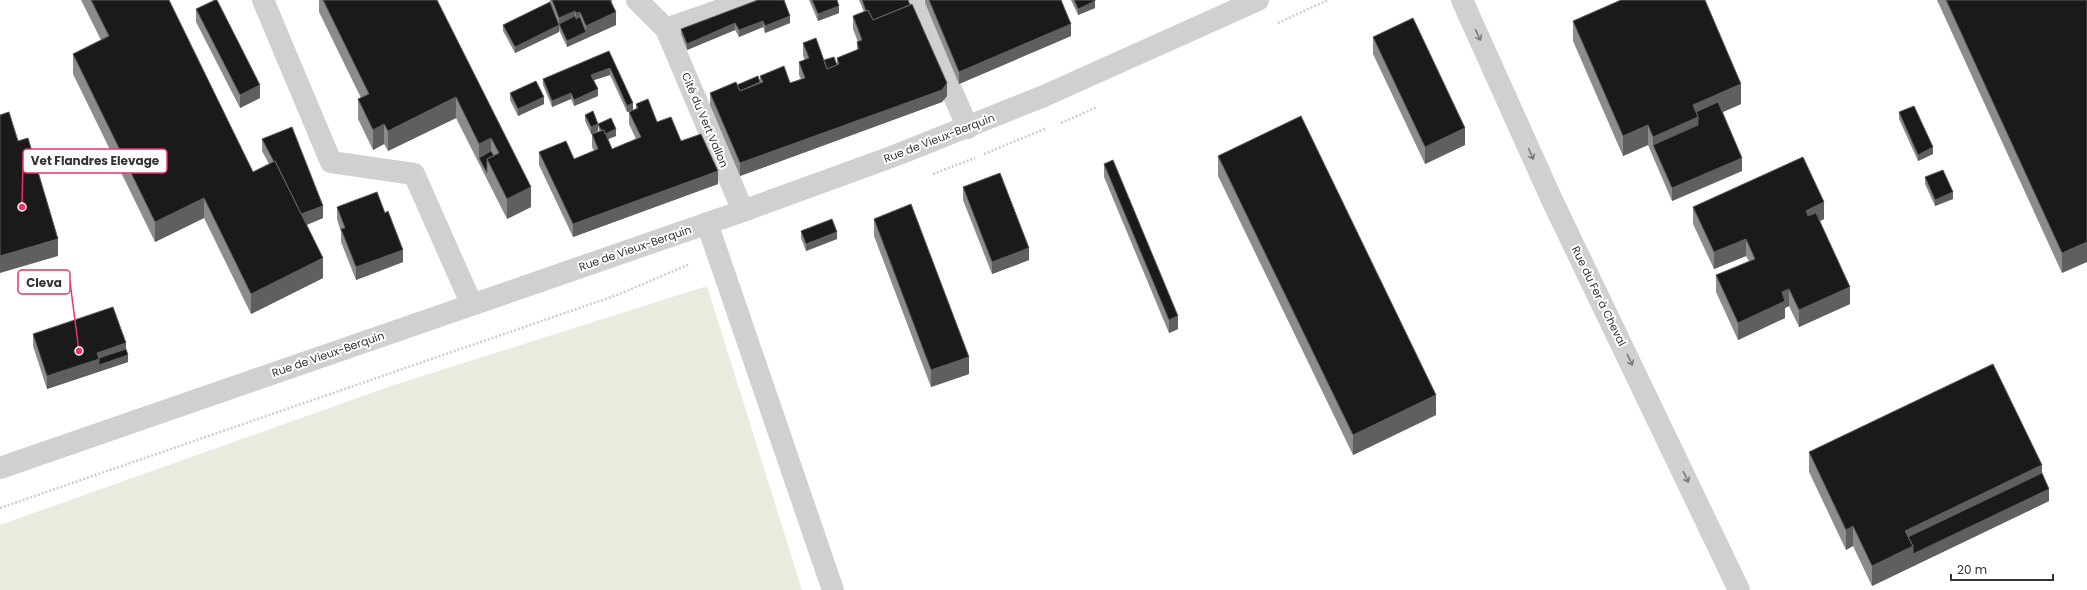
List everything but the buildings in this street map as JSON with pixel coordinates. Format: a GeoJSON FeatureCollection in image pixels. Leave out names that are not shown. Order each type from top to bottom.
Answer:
{"type":"FeatureCollection","features":[{"type":"Feature","properties":{"kind":"street"},"geometry":{"type":"LineString","coordinates":[[264,0],[331,162],[414,174],[472,305]]}},
{"type":"Feature","properties":{"kind":"street","name":"Cité du Vert Vallon"},"geometry":{"type":"LineString","coordinates":[[638,0],[666,29],[743,211]]}},
{"type":"Feature","properties":{"kind":"street"},"geometry":{"type":"LineString","coordinates":[[666,29],[749,0]]}},
{"type":"Feature","properties":{"kind":"street"},"geometry":{"type":"LineString","coordinates":[[912,0],[968,128]]}},
{"type":"Feature","properties":{"kind":"street","name":"Rue de Vieux-Berquin"},"geometry":{"type":"LineString","coordinates":[[0,468],[743,211],[968,128],[1074,84],[1258,0]]}},
{"type":"Feature","properties":{"kind":"street","name":"Rue du Fer à Cheval"},"geometry":{"type":"LineString","coordinates":[[1462,0],[1552,200],[1739,590]]}},
{"type":"Feature","properties":{"kind":"street"},"geometry":{"type":"LineString","coordinates":[[708,223],[833,590]]}},
{"type":"Feature","properties":{"kind":"shaded area"},"geometry":{"type":"Polygon","coordinates":[[[707,286],[802,590],[0,590],[0,525],[391,386],[707,286]]]}},
{"type":"Feature","properties":{"kind":"place","name":"Vet Flandres Elevage"},"geometry":{"type":"Point","coordinates":[22,207]}},
{"type":"Feature","properties":{"kind":"place","name":"Cleva"},"geometry":{"type":"Point","coordinates":[79,351]}}]}
